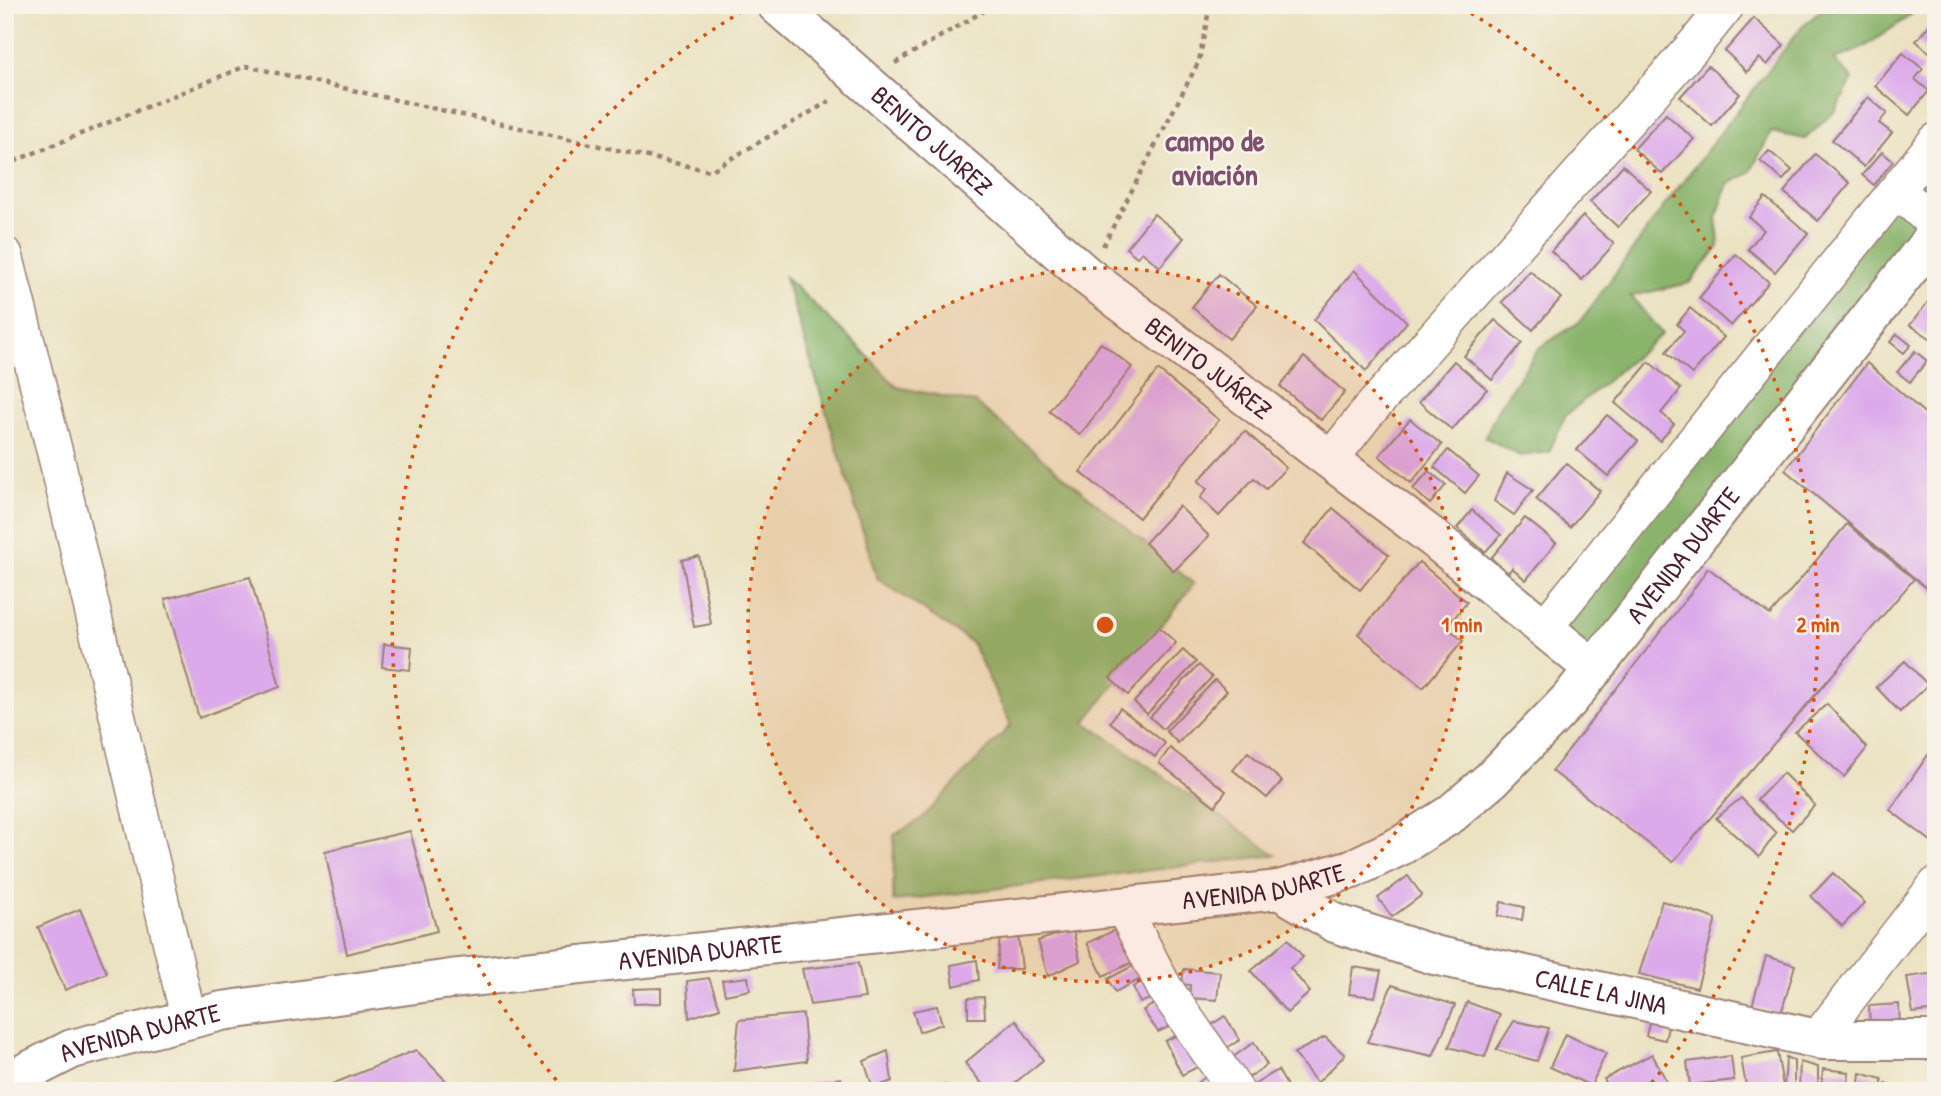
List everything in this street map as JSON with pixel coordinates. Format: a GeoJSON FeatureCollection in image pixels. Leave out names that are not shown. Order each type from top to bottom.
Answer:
{"type":"FeatureCollection","features":[{"type":"Feature","properties":{"kind":"main road","name":"BENITO JUAREZ"},"geometry":{"type":"LineString","coordinates":[[777,5],[1087,276]]}},
{"type":"Feature","properties":{"kind":"main road","name":"AVENIDA DUARTE"},"geometry":{"type":"LineString","coordinates":[[5,1083],[72,1049],[222,1011],[451,979],[1279,890],[1352,869],[1402,845],[1451,814],[1492,779],[1569,700],[1936,234]]}},
{"type":"Feature","properties":{"kind":"main road","name":"BENITO JUÁREZ"},"geometry":{"type":"LineString","coordinates":[[1087,276],[1432,537],[1594,669]]}},
{"type":"Feature","properties":{"kind":"main road","name":"CALLE LA JINA"},"geometry":{"type":"LineString","coordinates":[[1279,890],[1335,923],[1434,955],[1817,1039],[1936,1040]]}},
{"type":"Feature","properties":{"kind":"street"},"geometry":{"type":"LineString","coordinates":[[1330,460],[1367,413],[1727,5]]}},
{"type":"Feature","properties":{"kind":"street"},"geometry":{"type":"LineString","coordinates":[[1544,628],[1936,141]]}},
{"type":"Feature","properties":{"kind":"street"},"geometry":{"type":"LineString","coordinates":[[1897,190],[1936,225]]}},
{"type":"Feature","properties":{"kind":"street"},"geometry":{"type":"LineString","coordinates":[[5,254],[60,473],[189,1020]]}},
{"type":"Feature","properties":{"kind":"street"},"geometry":{"type":"LineString","coordinates":[[1817,1039],[1936,885]]}},
{"type":"Feature","properties":{"kind":"street"},"geometry":{"type":"LineString","coordinates":[[1123,907],[1164,988],[1236,1091]]}},
{"type":"Feature","properties":{"kind":"path"},"geometry":{"type":"LineString","coordinates":[[5,164],[246,66],[710,171],[994,5]]}},
{"type":"Feature","properties":{"kind":"path"},"geometry":{"type":"LineString","coordinates":[[1087,276],[1199,61],[1210,5]]}},
{"type":"Feature","properties":{"kind":"green space"},"geometry":{"type":"Polygon","coordinates":[[[1827,5],[1909,5],[1911,15],[1864,47],[1834,60],[1853,79],[1835,111],[1805,139],[1771,132],[1750,173],[1728,184],[1717,216],[1719,247],[1689,283],[1631,296],[1662,334],[1565,416],[1549,452],[1520,456],[1485,437],[1499,407],[1539,348],[1581,321],[1662,209],[1800,29],[1827,5]]]}},
{"type":"Feature","properties":{"kind":"green space"},"geometry":{"type":"Polygon","coordinates":[[[1897,190],[1936,225],[1594,669],[1544,628],[1897,190]]]}},
{"type":"Feature","properties":{"kind":"green space"},"geometry":{"type":"Polygon","coordinates":[[[785,277],[897,387],[976,403],[1194,584],[1085,722],[1276,855],[893,901],[894,835],[921,819],[1011,725],[972,643],[877,578],[785,277]]]}},
{"type":"Feature","properties":{"kind":"building"},"geometry":{"type":"Polygon","coordinates":[[[1936,17],[1936,58],[1916,41],[1936,17]]]}},
{"type":"Feature","properties":{"kind":"building"},"geometry":{"type":"Polygon","coordinates":[[[1754,18],[1784,45],[1767,65],[1759,58],[1747,72],[1725,51],[1754,18]]]}},
{"type":"Feature","properties":{"kind":"building"},"geometry":{"type":"Polygon","coordinates":[[[1903,53],[1923,69],[1915,79],[1929,91],[1909,115],[1875,86],[1903,53]]]}},
{"type":"Feature","properties":{"kind":"building"},"geometry":{"type":"Polygon","coordinates":[[[1708,66],[1740,94],[1712,126],[1680,97],[1708,66]]]}},
{"type":"Feature","properties":{"kind":"building"},"geometry":{"type":"Polygon","coordinates":[[[1868,97],[1887,113],[1879,123],[1892,133],[1864,167],[1832,140],[1868,97]]]}},
{"type":"Feature","properties":{"kind":"building"},"geometry":{"type":"Polygon","coordinates":[[[1666,114],[1694,139],[1662,174],[1634,149],[1666,114]]]}},
{"type":"Feature","properties":{"kind":"building"},"geometry":{"type":"Polygon","coordinates":[[[1769,151],[1792,170],[1783,180],[1760,161],[1769,151]]]}},
{"type":"Feature","properties":{"kind":"building"},"geometry":{"type":"Polygon","coordinates":[[[1882,152],[1893,161],[1874,185],[1862,175],[1882,152]]]}},
{"type":"Feature","properties":{"kind":"building"},"geometry":{"type":"Polygon","coordinates":[[[1815,154],[1850,183],[1818,221],[1784,192],[1815,154]]]}},
{"type":"Feature","properties":{"kind":"building"},"geometry":{"type":"Polygon","coordinates":[[[1623,165],[1651,191],[1618,227],[1590,202],[1623,165]]]}},
{"type":"Feature","properties":{"kind":"building"},"geometry":{"type":"Polygon","coordinates":[[[1765,197],[1808,233],[1775,272],[1748,249],[1764,230],[1749,217],[1765,197]]]}},
{"type":"Feature","properties":{"kind":"building"},"geometry":{"type":"Polygon","coordinates":[[[1154,214],[1184,238],[1160,267],[1142,252],[1137,257],[1126,248],[1154,214]]]}},
{"type":"Feature","properties":{"kind":"building"},"geometry":{"type":"Polygon","coordinates":[[[1583,216],[1614,244],[1582,280],[1551,251],[1583,216]]]}},
{"type":"Feature","properties":{"kind":"building"},"geometry":{"type":"Polygon","coordinates":[[[1736,254],[1769,282],[1731,326],[1699,298],[1736,254]]]}},
{"type":"Feature","properties":{"kind":"building"},"geometry":{"type":"Polygon","coordinates":[[[1354,270],[1407,322],[1366,371],[1314,320],[1354,270]]]}},
{"type":"Feature","properties":{"kind":"building"},"geometry":{"type":"Polygon","coordinates":[[[1530,271],[1561,298],[1533,330],[1502,302],[1530,271]]]}},
{"type":"Feature","properties":{"kind":"building"},"geometry":{"type":"Polygon","coordinates":[[[1219,274],[1257,306],[1229,339],[1192,307],[1219,274]]]}},
{"type":"Feature","properties":{"kind":"building"},"geometry":{"type":"Polygon","coordinates":[[[1936,292],[1936,342],[1910,325],[1936,292]]]}},
{"type":"Feature","properties":{"kind":"building"},"geometry":{"type":"Polygon","coordinates":[[[1690,308],[1724,337],[1692,374],[1666,352],[1684,331],[1677,324],[1690,308]]]}},
{"type":"Feature","properties":{"kind":"building"},"geometry":{"type":"Polygon","coordinates":[[[1495,320],[1522,343],[1492,380],[1464,356],[1495,320]]]}},
{"type":"Feature","properties":{"kind":"building"},"geometry":{"type":"Polygon","coordinates":[[[1897,334],[1911,345],[1904,353],[1890,342],[1897,334]]]}},
{"type":"Feature","properties":{"kind":"building"},"geometry":{"type":"Polygon","coordinates":[[[1101,343],[1132,367],[1080,435],[1049,411],[1101,343]]]}},
{"type":"Feature","properties":{"kind":"building"},"geometry":{"type":"Polygon","coordinates":[[[1915,351],[1927,361],[1910,382],[1897,372],[1915,351]]]}},
{"type":"Feature","properties":{"kind":"building"},"geometry":{"type":"Polygon","coordinates":[[[1304,357],[1345,392],[1321,420],[1280,386],[1304,357]]]}},
{"type":"Feature","properties":{"kind":"building"},"geometry":{"type":"Polygon","coordinates":[[[1454,361],[1487,389],[1452,430],[1419,402],[1454,361]]]}},
{"type":"Feature","properties":{"kind":"building"},"geometry":{"type":"Polygon","coordinates":[[[1649,362],[1681,389],[1661,413],[1674,424],[1660,441],[1615,403],[1649,362]]]}},
{"type":"Feature","properties":{"kind":"building"},"geometry":{"type":"Polygon","coordinates":[[[1867,363],[1936,423],[1936,596],[1785,470],[1867,363]]]}},
{"type":"Feature","properties":{"kind":"building"},"geometry":{"type":"Polygon","coordinates":[[[1158,370],[1219,420],[1139,518],[1080,472],[1158,370]]]}},
{"type":"Feature","properties":{"kind":"building"},"geometry":{"type":"Polygon","coordinates":[[[1607,415],[1638,441],[1608,476],[1577,450],[1607,415]]]}},
{"type":"Feature","properties":{"kind":"building"},"geometry":{"type":"Polygon","coordinates":[[[1410,419],[1442,445],[1411,483],[1379,456],[1410,419]]]}},
{"type":"Feature","properties":{"kind":"building"},"geometry":{"type":"Polygon","coordinates":[[[1245,431],[1286,468],[1266,489],[1254,478],[1219,516],[1200,498],[1207,489],[1198,481],[1245,431]]]}},
{"type":"Feature","properties":{"kind":"building"},"geometry":{"type":"Polygon","coordinates":[[[1448,450],[1479,476],[1465,493],[1434,467],[1448,450]]]}},
{"type":"Feature","properties":{"kind":"building"},"geometry":{"type":"Polygon","coordinates":[[[1566,463],[1600,491],[1570,527],[1536,499],[1566,463]]]}},
{"type":"Feature","properties":{"kind":"building"},"geometry":{"type":"Polygon","coordinates":[[[1429,471],[1446,485],[1430,504],[1413,489],[1429,471]]]}},
{"type":"Feature","properties":{"kind":"building"},"geometry":{"type":"Polygon","coordinates":[[[1507,473],[1533,490],[1514,515],[1494,501],[1507,473]]]}},
{"type":"Feature","properties":{"kind":"building"},"geometry":{"type":"Polygon","coordinates":[[[1179,506],[1209,536],[1174,571],[1145,543],[1179,506]]]}},
{"type":"Feature","properties":{"kind":"building"},"geometry":{"type":"Polygon","coordinates":[[[1333,508],[1389,555],[1360,590],[1304,543],[1333,508]]]}},
{"type":"Feature","properties":{"kind":"building"},"geometry":{"type":"Polygon","coordinates":[[[1472,510],[1501,535],[1485,552],[1457,528],[1472,510]]]}},
{"type":"Feature","properties":{"kind":"building"},"geometry":{"type":"Polygon","coordinates":[[[1525,518],[1556,543],[1526,580],[1512,568],[1508,573],[1491,558],[1525,518]]]}},
{"type":"Feature","properties":{"kind":"building"},"geometry":{"type":"Polygon","coordinates":[[[1847,524],[1914,579],[1673,862],[1552,771],[1708,568],[1770,615],[1847,524]]]}},
{"type":"Feature","properties":{"kind":"building"},"geometry":{"type":"Polygon","coordinates":[[[699,556],[711,624],[694,627],[682,560],[699,556]]]}},
{"type":"Feature","properties":{"kind":"building"},"geometry":{"type":"Polygon","coordinates":[[[1419,562],[1467,602],[1447,627],[1463,641],[1423,688],[1358,634],[1419,562]]]}},
{"type":"Feature","properties":{"kind":"building"},"geometry":{"type":"Polygon","coordinates":[[[250,577],[280,687],[199,718],[165,599],[250,577]]]}},
{"type":"Feature","properties":{"kind":"building"},"geometry":{"type":"Polygon","coordinates":[[[1159,627],[1176,643],[1128,695],[1110,678],[1159,627]]]}},
{"type":"Feature","properties":{"kind":"building"},"geometry":{"type":"Polygon","coordinates":[[[384,644],[412,647],[410,670],[382,667],[384,644]]]}},
{"type":"Feature","properties":{"kind":"building"},"geometry":{"type":"Polygon","coordinates":[[[1183,650],[1196,662],[1147,714],[1134,702],[1183,650]]]}},
{"type":"Feature","properties":{"kind":"building"},"geometry":{"type":"Polygon","coordinates":[[[1905,661],[1928,685],[1900,712],[1876,687],[1905,661]]]}},
{"type":"Feature","properties":{"kind":"building"},"geometry":{"type":"Polygon","coordinates":[[[1199,665],[1212,677],[1163,729],[1150,717],[1199,665]]]}},
{"type":"Feature","properties":{"kind":"building"},"geometry":{"type":"Polygon","coordinates":[[[1215,680],[1227,691],[1178,743],[1166,731],[1215,680]]]}},
{"type":"Feature","properties":{"kind":"building"},"geometry":{"type":"Polygon","coordinates":[[[1827,704],[1867,748],[1844,777],[1795,732],[1827,704]]]}},
{"type":"Feature","properties":{"kind":"building"},"geometry":{"type":"Polygon","coordinates":[[[1120,708],[1165,743],[1155,757],[1110,722],[1120,708]]]}},
{"type":"Feature","properties":{"kind":"building"},"geometry":{"type":"Polygon","coordinates":[[[1170,748],[1226,791],[1215,806],[1159,763],[1170,748]]]}},
{"type":"Feature","properties":{"kind":"building"},"geometry":{"type":"Polygon","coordinates":[[[1248,752],[1282,781],[1267,798],[1233,770],[1248,752]]]}},
{"type":"Feature","properties":{"kind":"building"},"geometry":{"type":"Polygon","coordinates":[[[1930,752],[1936,755],[1936,845],[1890,810],[1930,752]]]}},
{"type":"Feature","properties":{"kind":"building"},"geometry":{"type":"Polygon","coordinates":[[[1783,773],[1815,805],[1792,830],[1757,800],[1783,773]]]}},
{"type":"Feature","properties":{"kind":"building"},"geometry":{"type":"Polygon","coordinates":[[[1741,798],[1776,833],[1759,857],[1716,818],[1741,798]]]}},
{"type":"Feature","properties":{"kind":"building"},"geometry":{"type":"Polygon","coordinates":[[[410,831],[437,931],[347,954],[325,851],[410,831]]]}},
{"type":"Feature","properties":{"kind":"building"},"geometry":{"type":"Polygon","coordinates":[[[1833,873],[1865,903],[1842,926],[1811,896],[1833,873]]]}},
{"type":"Feature","properties":{"kind":"building"},"geometry":{"type":"Polygon","coordinates":[[[1408,876],[1422,895],[1392,917],[1378,898],[1408,876]]]}},
{"type":"Feature","properties":{"kind":"building"},"geometry":{"type":"Polygon","coordinates":[[[1662,901],[1716,919],[1697,988],[1639,974],[1662,901]]]}},
{"type":"Feature","properties":{"kind":"building"},"geometry":{"type":"Polygon","coordinates":[[[1501,902],[1524,907],[1522,920],[1498,916],[1501,902]]]}},
{"type":"Feature","properties":{"kind":"building"},"geometry":{"type":"Polygon","coordinates":[[[80,909],[107,973],[65,990],[38,927],[80,909]]]}},
{"type":"Feature","properties":{"kind":"building"},"geometry":{"type":"Polygon","coordinates":[[[1073,929],[1080,961],[1048,976],[1038,941],[1073,929]]]}},
{"type":"Feature","properties":{"kind":"building"},"geometry":{"type":"Polygon","coordinates":[[[1117,929],[1133,962],[1103,976],[1087,943],[1117,929]]]}},
{"type":"Feature","properties":{"kind":"building"},"geometry":{"type":"Polygon","coordinates":[[[1018,934],[1022,969],[997,969],[1000,937],[1018,934]]]}},
{"type":"Feature","properties":{"kind":"building"},"geometry":{"type":"Polygon","coordinates":[[[1288,939],[1303,957],[1290,968],[1310,992],[1287,1013],[1251,971],[1288,939]]]}},
{"type":"Feature","properties":{"kind":"building"},"geometry":{"type":"Polygon","coordinates":[[[1766,956],[1795,965],[1781,1014],[1752,1006],[1766,956]]]}},
{"type":"Feature","properties":{"kind":"building"},"geometry":{"type":"Polygon","coordinates":[[[977,960],[979,980],[954,986],[951,965],[977,960]]]}},
{"type":"Feature","properties":{"kind":"building"},"geometry":{"type":"Polygon","coordinates":[[[1142,961],[1149,975],[1115,992],[1108,979],[1142,961]]]}},
{"type":"Feature","properties":{"kind":"building"},"geometry":{"type":"Polygon","coordinates":[[[858,963],[865,998],[810,1005],[802,969],[858,963]]]}},
{"type":"Feature","properties":{"kind":"building"},"geometry":{"type":"Polygon","coordinates":[[[1353,967],[1381,971],[1375,997],[1349,994],[1353,967]]]}},
{"type":"Feature","properties":{"kind":"building"},"geometry":{"type":"Polygon","coordinates":[[[1184,969],[1220,972],[1217,1000],[1189,998],[1190,985],[1182,984],[1184,969]]]}},
{"type":"Feature","properties":{"kind":"building"},"geometry":{"type":"Polygon","coordinates":[[[1936,973],[1936,1010],[1913,1013],[1907,977],[1936,973]]]}},
{"type":"Feature","properties":{"kind":"building"},"geometry":{"type":"Polygon","coordinates":[[[748,977],[750,990],[725,995],[722,980],[748,977]]]}},
{"type":"Feature","properties":{"kind":"building"},"geometry":{"type":"Polygon","coordinates":[[[709,978],[720,1008],[689,1018],[687,981],[709,978]]]}},
{"type":"Feature","properties":{"kind":"building"},"geometry":{"type":"Polygon","coordinates":[[[1148,978],[1157,996],[1140,1003],[1133,987],[1148,978]]]}},
{"type":"Feature","properties":{"kind":"building"},"geometry":{"type":"Polygon","coordinates":[[[1392,985],[1455,1005],[1433,1056],[1367,1042],[1392,985]]]}},
{"type":"Feature","properties":{"kind":"building"},"geometry":{"type":"Polygon","coordinates":[[[661,988],[661,1003],[634,1004],[633,989],[661,988]]]}},
{"type":"Feature","properties":{"kind":"building"},"geometry":{"type":"Polygon","coordinates":[[[984,997],[985,1018],[968,1018],[968,998],[984,997]]]}},
{"type":"Feature","properties":{"kind":"building"},"geometry":{"type":"Polygon","coordinates":[[[1160,1001],[1175,1024],[1158,1032],[1143,1010],[1160,1001]]]}},
{"type":"Feature","properties":{"kind":"building"},"geometry":{"type":"Polygon","coordinates":[[[1467,1002],[1500,1014],[1485,1057],[1449,1047],[1467,1002]]]}},
{"type":"Feature","properties":{"kind":"building"},"geometry":{"type":"Polygon","coordinates":[[[1899,1004],[1900,1027],[1870,1029],[1869,1006],[1899,1004]]]}},
{"type":"Feature","properties":{"kind":"building"},"geometry":{"type":"Polygon","coordinates":[[[937,1006],[942,1024],[919,1032],[913,1011],[937,1006]]]}},
{"type":"Feature","properties":{"kind":"building"},"geometry":{"type":"Polygon","coordinates":[[[1652,1011],[1671,1015],[1665,1040],[1646,1036],[1652,1011]]]}},
{"type":"Feature","properties":{"kind":"building"},"geometry":{"type":"Polygon","coordinates":[[[803,1014],[807,1061],[734,1071],[739,1020],[803,1014]]]}},
{"type":"Feature","properties":{"kind":"building"},"geometry":{"type":"Polygon","coordinates":[[[1225,1016],[1240,1040],[1223,1050],[1208,1027],[1225,1016]]]}},
{"type":"Feature","properties":{"kind":"building"},"geometry":{"type":"Polygon","coordinates":[[[1016,1020],[1043,1060],[1005,1091],[988,1091],[965,1063],[1016,1020]]]}},
{"type":"Feature","properties":{"kind":"building"},"geometry":{"type":"Polygon","coordinates":[[[1514,1021],[1549,1028],[1537,1061],[1496,1050],[1514,1021]]]}},
{"type":"Feature","properties":{"kind":"building"},"geometry":{"type":"Polygon","coordinates":[[[1186,1031],[1203,1064],[1182,1075],[1165,1041],[1186,1031]]]}},
{"type":"Feature","properties":{"kind":"building"},"geometry":{"type":"Polygon","coordinates":[[[1565,1034],[1606,1053],[1591,1086],[1550,1067],[1565,1034]]]}},
{"type":"Feature","properties":{"kind":"building"},"geometry":{"type":"Polygon","coordinates":[[[1325,1037],[1345,1055],[1317,1083],[1294,1053],[1325,1037]]]}},
{"type":"Feature","properties":{"kind":"building"},"geometry":{"type":"Polygon","coordinates":[[[1254,1042],[1267,1065],[1242,1082],[1228,1061],[1254,1042]]]}},
{"type":"Feature","properties":{"kind":"building"},"geometry":{"type":"Polygon","coordinates":[[[416,1050],[456,1091],[315,1091],[416,1050]]]}},
{"type":"Feature","properties":{"kind":"building"},"geometry":{"type":"Polygon","coordinates":[[[888,1051],[892,1081],[873,1088],[864,1061],[888,1051]]]}},
{"type":"Feature","properties":{"kind":"building"},"geometry":{"type":"Polygon","coordinates":[[[1777,1052],[1783,1086],[1747,1091],[1741,1058],[1777,1052]]]}},
{"type":"Feature","properties":{"kind":"building"},"geometry":{"type":"Polygon","coordinates":[[[1652,1054],[1672,1091],[1610,1091],[1604,1079],[1652,1054]]]}},
{"type":"Feature","properties":{"kind":"building"},"geometry":{"type":"Polygon","coordinates":[[[1731,1056],[1734,1080],[1690,1085],[1687,1062],[1731,1056]]]}},
{"type":"Feature","properties":{"kind":"building"},"geometry":{"type":"Polygon","coordinates":[[[1786,1057],[1794,1061],[1794,1091],[1784,1091],[1786,1057]]]}},
{"type":"Feature","properties":{"kind":"building"},"geometry":{"type":"Polygon","coordinates":[[[1800,1062],[1818,1067],[1818,1091],[1799,1091],[1800,1062]]]}},
{"type":"Feature","properties":{"kind":"building"},"geometry":{"type":"Polygon","coordinates":[[[1823,1069],[1849,1072],[1848,1091],[1821,1091],[1823,1069]]]}},
{"type":"Feature","properties":{"kind":"building"},"geometry":{"type":"Polygon","coordinates":[[[1278,1070],[1290,1091],[1251,1091],[1249,1088],[1278,1070]]]}},
{"type":"Feature","properties":{"kind":"building"},"geometry":{"type":"Polygon","coordinates":[[[1860,1073],[1882,1079],[1882,1091],[1858,1091],[1860,1073]]]}},
{"type":"Feature","properties":{"kind":"building"},"geometry":{"type":"Polygon","coordinates":[[[1208,1075],[1216,1091],[1191,1091],[1190,1089],[1208,1075]]]}},
{"type":"Feature","properties":{"kind":"building"},"geometry":{"type":"Polygon","coordinates":[[[841,1078],[844,1091],[815,1091],[811,1082],[841,1078]]]}},
{"type":"Feature","properties":{"kind":"building"},"geometry":{"type":"Polygon","coordinates":[[[1886,1084],[1911,1087],[1912,1091],[1887,1091],[1886,1084]]]}},
{"type":"Feature","properties":{"kind":"building"},"geometry":{"type":"Polygon","coordinates":[[[947,1085],[948,1091],[915,1091],[915,1089],[947,1085]]]}},
{"type":"Feature","properties":{"kind":"district","name":"campo de aviación"},"geometry":{"type":"Point","coordinates":[1215,158]}}]}
